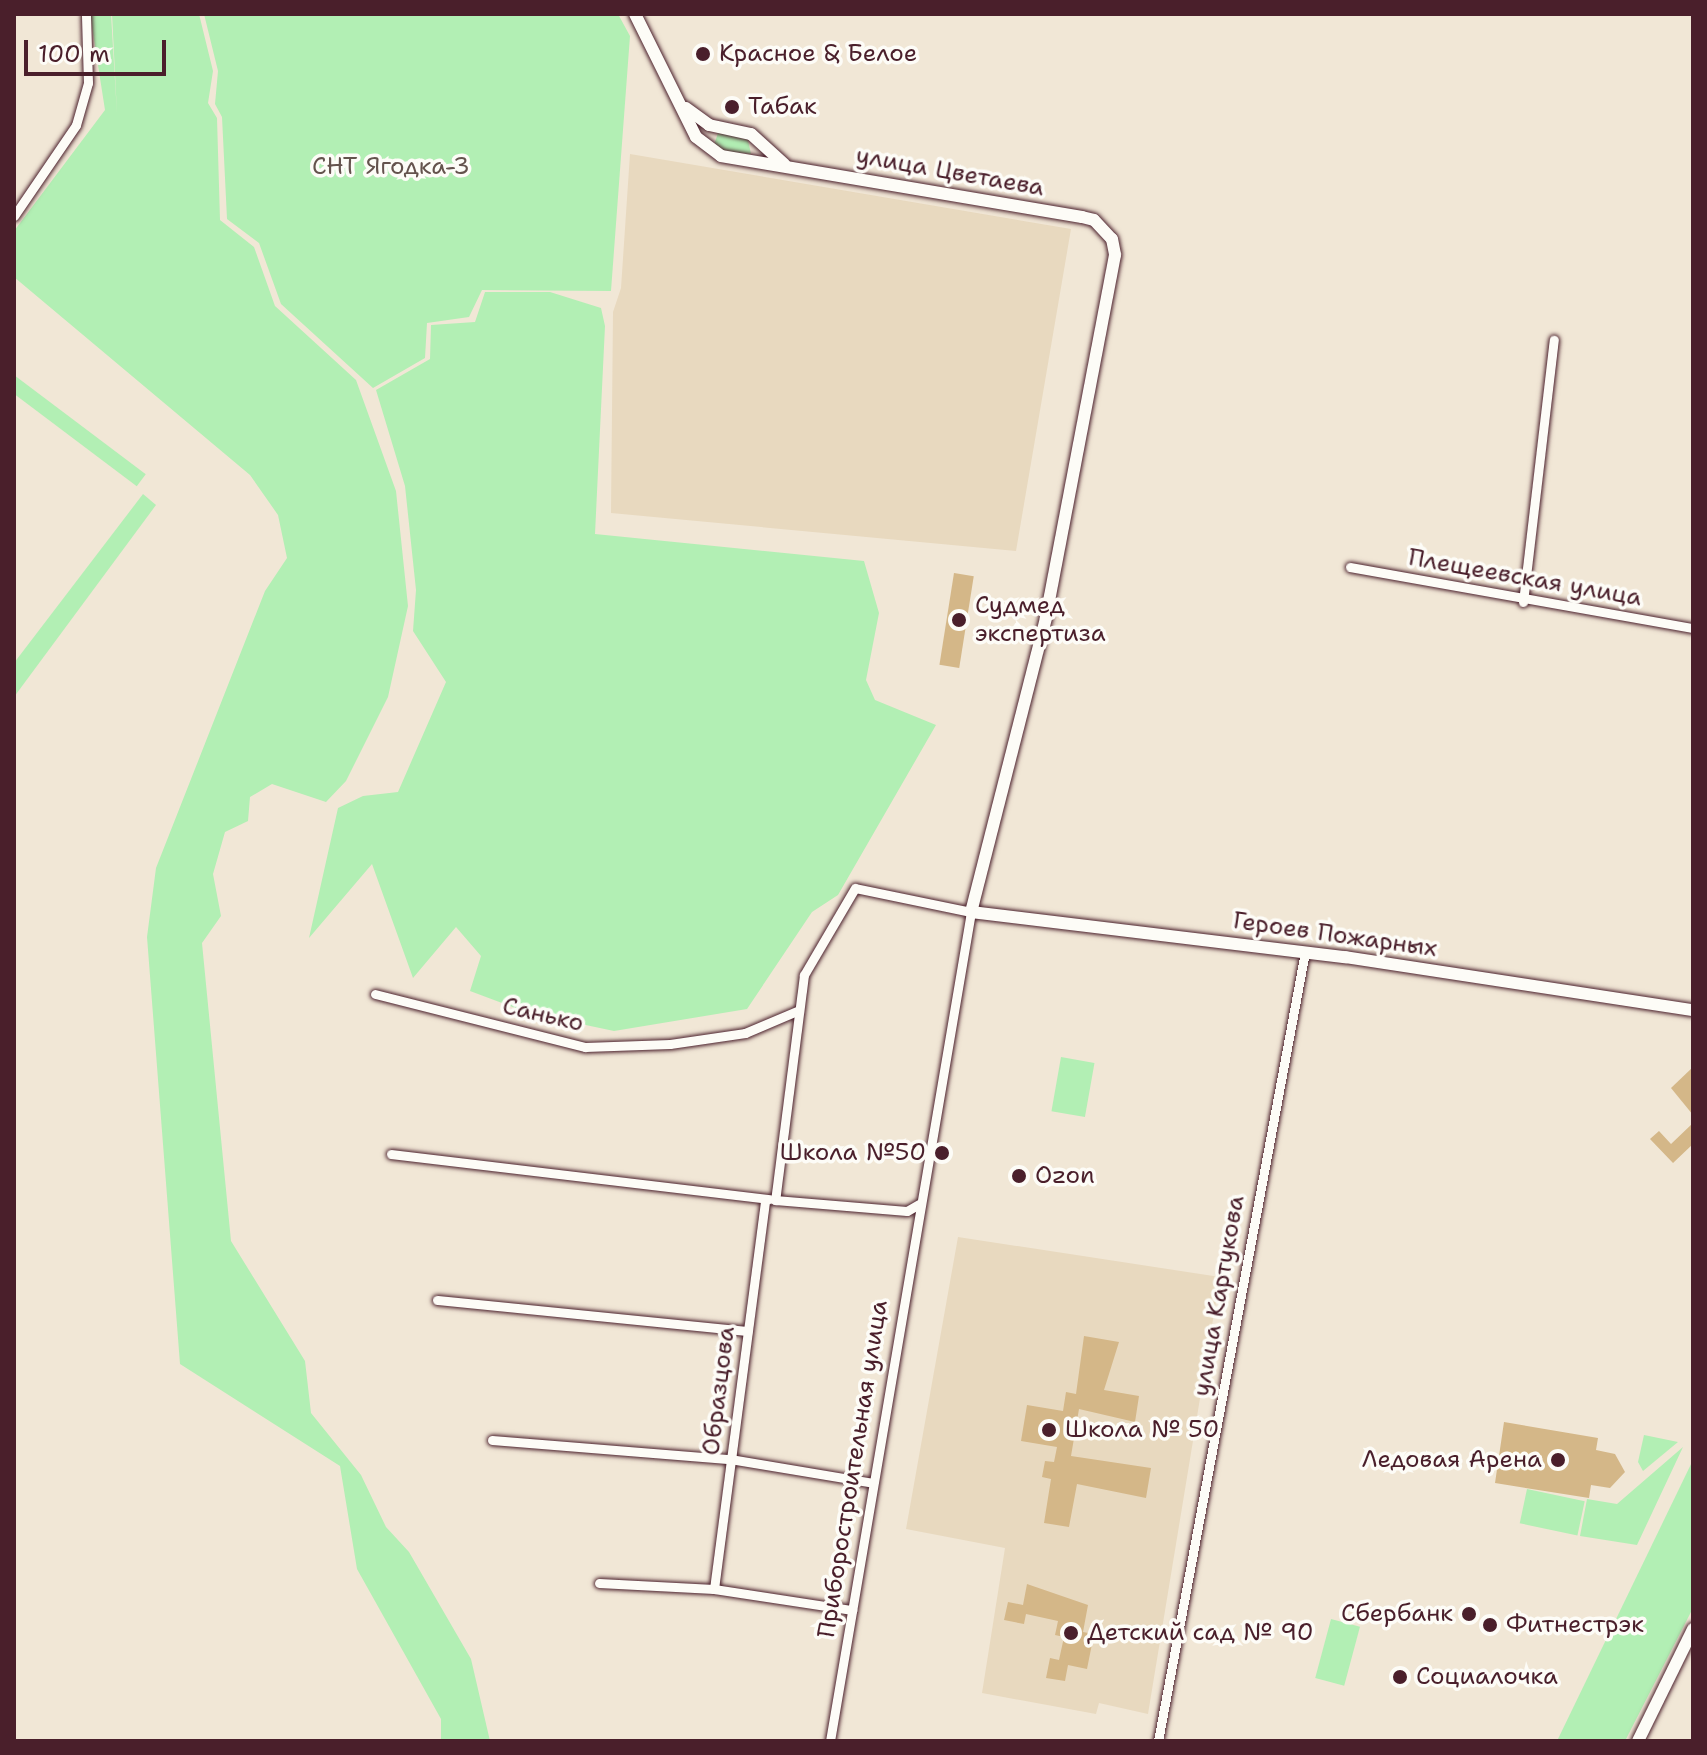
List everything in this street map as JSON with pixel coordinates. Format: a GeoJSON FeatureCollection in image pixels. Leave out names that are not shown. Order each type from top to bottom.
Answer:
{"type":"FeatureCollection","features":[{"type":"Feature","properties":{"kind":"main road"},"geometry":{"type":"LineString","coordinates":[[635,14],[696,137],[712,151]]}},
{"type":"Feature","properties":{"kind":"main road"},"geometry":{"type":"LineString","coordinates":[[681,104],[723,128],[758,138],[784,164]]}},
{"type":"Feature","properties":{"kind":"main road","name":"улица Цветаева"},"geometry":{"type":"LineString","coordinates":[[712,151],[749,162],[784,164],[1082,217],[1105,230]]}},
{"type":"Feature","properties":{"kind":"main road","name":"Приборостроительная улица"},"geometry":{"type":"LineString","coordinates":[[971,912],[1054,579],[1115,255],[1105,230]]}},
{"type":"Feature","properties":{"kind":"main road","name":"Героев Пожарных"},"geometry":{"type":"LineString","coordinates":[[971,912],[1305,952],[1693,1010]]}},
{"type":"Feature","properties":{"kind":"main road"},"geometry":{"type":"LineString","coordinates":[[1638,1741],[1693,1629]]}},
{"type":"Feature","properties":{"kind":"street"},"geometry":{"type":"LineString","coordinates":[[14,216],[76,125],[88,83],[86,14]]}},
{"type":"Feature","properties":{"kind":"street"},"geometry":{"type":"LineString","coordinates":[[712,151],[709,138],[723,128]]}},
{"type":"Feature","properties":{"kind":"street"},"geometry":{"type":"LineString","coordinates":[[749,162],[760,153],[758,138]]}},
{"type":"Feature","properties":{"kind":"street"},"geometry":{"type":"LineString","coordinates":[[1523,602],[1554,340]]}},
{"type":"Feature","properties":{"kind":"street","name":"Плещеевская улица"},"geometry":{"type":"LineString","coordinates":[[1350,567],[1523,602],[1693,626]]}},
{"type":"Feature","properties":{"kind":"street"},"geometry":{"type":"LineString","coordinates":[[770,1199],[804,975],[855,888],[971,912]]}},
{"type":"Feature","properties":{"kind":"street","name":"Приборостроительная улица"},"geometry":{"type":"LineString","coordinates":[[830,1741],[971,912]]}},
{"type":"Feature","properties":{"kind":"street","name":"улица Картукова"},"geometry":{"type":"LineString","coordinates":[[1158,1741],[1305,952]]}},
{"type":"Feature","properties":{"kind":"street","name":"Санько"},"geometry":{"type":"LineString","coordinates":[[375,994],[585,1047],[670,1044],[745,1033],[797,1011]]}},
{"type":"Feature","properties":{"kind":"street"},"geometry":{"type":"LineString","coordinates":[[391,1154],[770,1199],[907,1211],[919,1204]]}},
{"type":"Feature","properties":{"kind":"street","name":"Образцова"},"geometry":{"type":"LineString","coordinates":[[714,1589],[747,1331],[770,1199]]}},
{"type":"Feature","properties":{"kind":"street"},"geometry":{"type":"LineString","coordinates":[[437,1300],[747,1331]]}},
{"type":"Feature","properties":{"kind":"street"},"geometry":{"type":"LineString","coordinates":[[492,1440],[730,1459],[873,1483]]}},
{"type":"Feature","properties":{"kind":"street"},"geometry":{"type":"LineString","coordinates":[[599,1583],[714,1589],[852,1610]]}},
{"type":"Feature","properties":{"kind":"shaded area"},"geometry":{"type":"Polygon","coordinates":[[[630,154],[1071,229],[1016,551],[611,513],[613,312],[621,288],[630,154]]]}},
{"type":"Feature","properties":{"kind":"shaded area"},"geometry":{"type":"Polygon","coordinates":[[[958,1237],[1220,1277],[1148,1714],[1099,1703],[1096,1714],[982,1693],[1005,1548],[906,1529],[958,1237]]]}},
{"type":"Feature","properties":{"kind":"green space"},"geometry":{"type":"Polygon","coordinates":[[[90,14],[111,14],[117,114],[112,14],[199,14],[213,71],[208,103],[217,118],[220,220],[254,247],[275,306],[356,380],[396,491],[408,606],[388,697],[346,781],[326,802],[272,784],[250,797],[248,821],[225,832],[213,874],[221,916],[202,943],[231,1241],[305,1361],[311,1413],[361,1475],[386,1527],[409,1552],[471,1659],[490,1741],[441,1741],[441,1719],[357,1569],[340,1466],[180,1364],[147,937],[156,868],[265,591],[287,558],[278,515],[250,475],[14,277],[14,231],[105,110],[90,14]]]}},
{"type":"Feature","properties":{"kind":"green space","name":"СНТ Ягодка-3"},"geometry":{"type":"Polygon","coordinates":[[[204,14],[618,14],[630,36],[611,291],[482,290],[469,317],[427,323],[425,358],[373,388],[281,304],[259,243],[227,219],[222,117],[215,104],[218,71],[204,14]]]}},
{"type":"Feature","properties":{"kind":"green space"},"geometry":{"type":"Polygon","coordinates":[[[718,133],[747,136],[751,154],[721,151],[714,145],[718,133]]]}},
{"type":"Feature","properties":{"kind":"green space"},"geometry":{"type":"Polygon","coordinates":[[[485,292],[550,292],[601,308],[605,326],[595,534],[864,561],[879,613],[866,680],[875,700],[936,725],[838,895],[812,912],[747,1009],[614,1031],[529,1013],[470,991],[481,956],[456,927],[413,978],[372,864],[309,938],[338,808],[363,796],[398,792],[446,682],[413,631],[416,590],[405,486],[376,390],[430,359],[431,325],[475,322],[485,292]]]}},
{"type":"Feature","properties":{"kind":"green space"},"geometry":{"type":"Polygon","coordinates":[[[14,375],[146,474],[137,486],[14,394],[14,375]]]}},
{"type":"Feature","properties":{"kind":"green space"},"geometry":{"type":"Polygon","coordinates":[[[143,494],[156,505],[14,697],[14,663],[143,494]]]}},
{"type":"Feature","properties":{"kind":"green space"},"geometry":{"type":"Polygon","coordinates":[[[1061,1057],[1094,1063],[1085,1117],[1051,1111],[1061,1057]]]}},
{"type":"Feature","properties":{"kind":"green space"},"geometry":{"type":"Polygon","coordinates":[[[1644,1435],[1678,1442],[1643,1471],[1638,1462],[1644,1435]]]}},
{"type":"Feature","properties":{"kind":"green space"},"geometry":{"type":"Polygon","coordinates":[[[1683,1447],[1637,1545],[1580,1536],[1587,1499],[1617,1504],[1683,1447]]]}},
{"type":"Feature","properties":{"kind":"green space"},"geometry":{"type":"Polygon","coordinates":[[[1693,1460],[1693,1608],[1625,1741],[1557,1741],[1693,1460]]]}},
{"type":"Feature","properties":{"kind":"green space"},"geometry":{"type":"Polygon","coordinates":[[[1527,1489],[1585,1501],[1577,1536],[1520,1523],[1527,1489]]]}},
{"type":"Feature","properties":{"kind":"green space"},"geometry":{"type":"Polygon","coordinates":[[[1331,1619],[1360,1627],[1344,1686],[1315,1678],[1331,1619]]]}},
{"type":"Feature","properties":{"kind":"building","name":"Судмед экспертиза"},"geometry":{"type":"Polygon","coordinates":[[[954,573],[974,576],[959,668],[939,665],[954,573]]]}},
{"type":"Feature","properties":{"kind":"building"},"geometry":{"type":"Polygon","coordinates":[[[1693,1067],[1693,1115],[1671,1088],[1693,1067]]]}},
{"type":"Feature","properties":{"kind":"building"},"geometry":{"type":"Polygon","coordinates":[[[1693,1123],[1693,1144],[1673,1163],[1650,1139],[1659,1131],[1671,1144],[1693,1123]]]}},
{"type":"Feature","properties":{"kind":"building","name":"Школа № 50"},"geometry":{"type":"Polygon","coordinates":[[[1084,1336],[1119,1342],[1104,1390],[1139,1396],[1135,1422],[1079,1409],[1071,1456],[1151,1468],[1146,1498],[1077,1484],[1069,1527],[1044,1523],[1051,1479],[1042,1477],[1045,1461],[1054,1462],[1057,1447],[1021,1441],[1027,1405],[1063,1411],[1066,1392],[1076,1394],[1084,1336]]]}},
{"type":"Feature","properties":{"kind":"building","name":"Ледовая Арена"},"geometry":{"type":"Polygon","coordinates":[[[1504,1422],[1598,1438],[1596,1450],[1615,1454],[1625,1472],[1610,1488],[1591,1485],[1589,1498],[1495,1483],[1504,1422]]]}},
{"type":"Feature","properties":{"kind":"building","name":"Детский сад № 90"},"geometry":{"type":"Polygon","coordinates":[[[1027,1584],[1088,1605],[1083,1632],[1094,1634],[1087,1669],[1068,1665],[1065,1681],[1046,1678],[1050,1658],[1059,1660],[1064,1637],[1055,1635],[1058,1621],[1026,1614],[1024,1624],[1004,1620],[1008,1602],[1023,1605],[1027,1584]]]}},
{"type":"Feature","properties":{"kind":"place","name":"Красное & Белое"},"geometry":{"type":"Point","coordinates":[703,54]}},
{"type":"Feature","properties":{"kind":"place","name":"Табак"},"geometry":{"type":"Point","coordinates":[732,107]}},
{"type":"Feature","properties":{"kind":"place","name":"Судмед экспертиза"},"geometry":{"type":"Point","coordinates":[959,620]}},
{"type":"Feature","properties":{"kind":"place","name":"Школа №50"},"geometry":{"type":"Point","coordinates":[942,1153]}},
{"type":"Feature","properties":{"kind":"place","name":"Ozon"},"geometry":{"type":"Point","coordinates":[1019,1176]}},
{"type":"Feature","properties":{"kind":"place","name":"Школа № 50"},"geometry":{"type":"Point","coordinates":[1049,1430]}},
{"type":"Feature","properties":{"kind":"place","name":"Ледовая Арена"},"geometry":{"type":"Point","coordinates":[1558,1460]}},
{"type":"Feature","properties":{"kind":"place","name":"Сбербанк"},"geometry":{"type":"Point","coordinates":[1469,1614]}},
{"type":"Feature","properties":{"kind":"place","name":"Фитнестрэк"},"geometry":{"type":"Point","coordinates":[1490,1625]}},
{"type":"Feature","properties":{"kind":"place","name":"Детский сад № 90"},"geometry":{"type":"Point","coordinates":[1071,1633]}},
{"type":"Feature","properties":{"kind":"place","name":"Социалочка"},"geometry":{"type":"Point","coordinates":[1400,1677]}}]}
